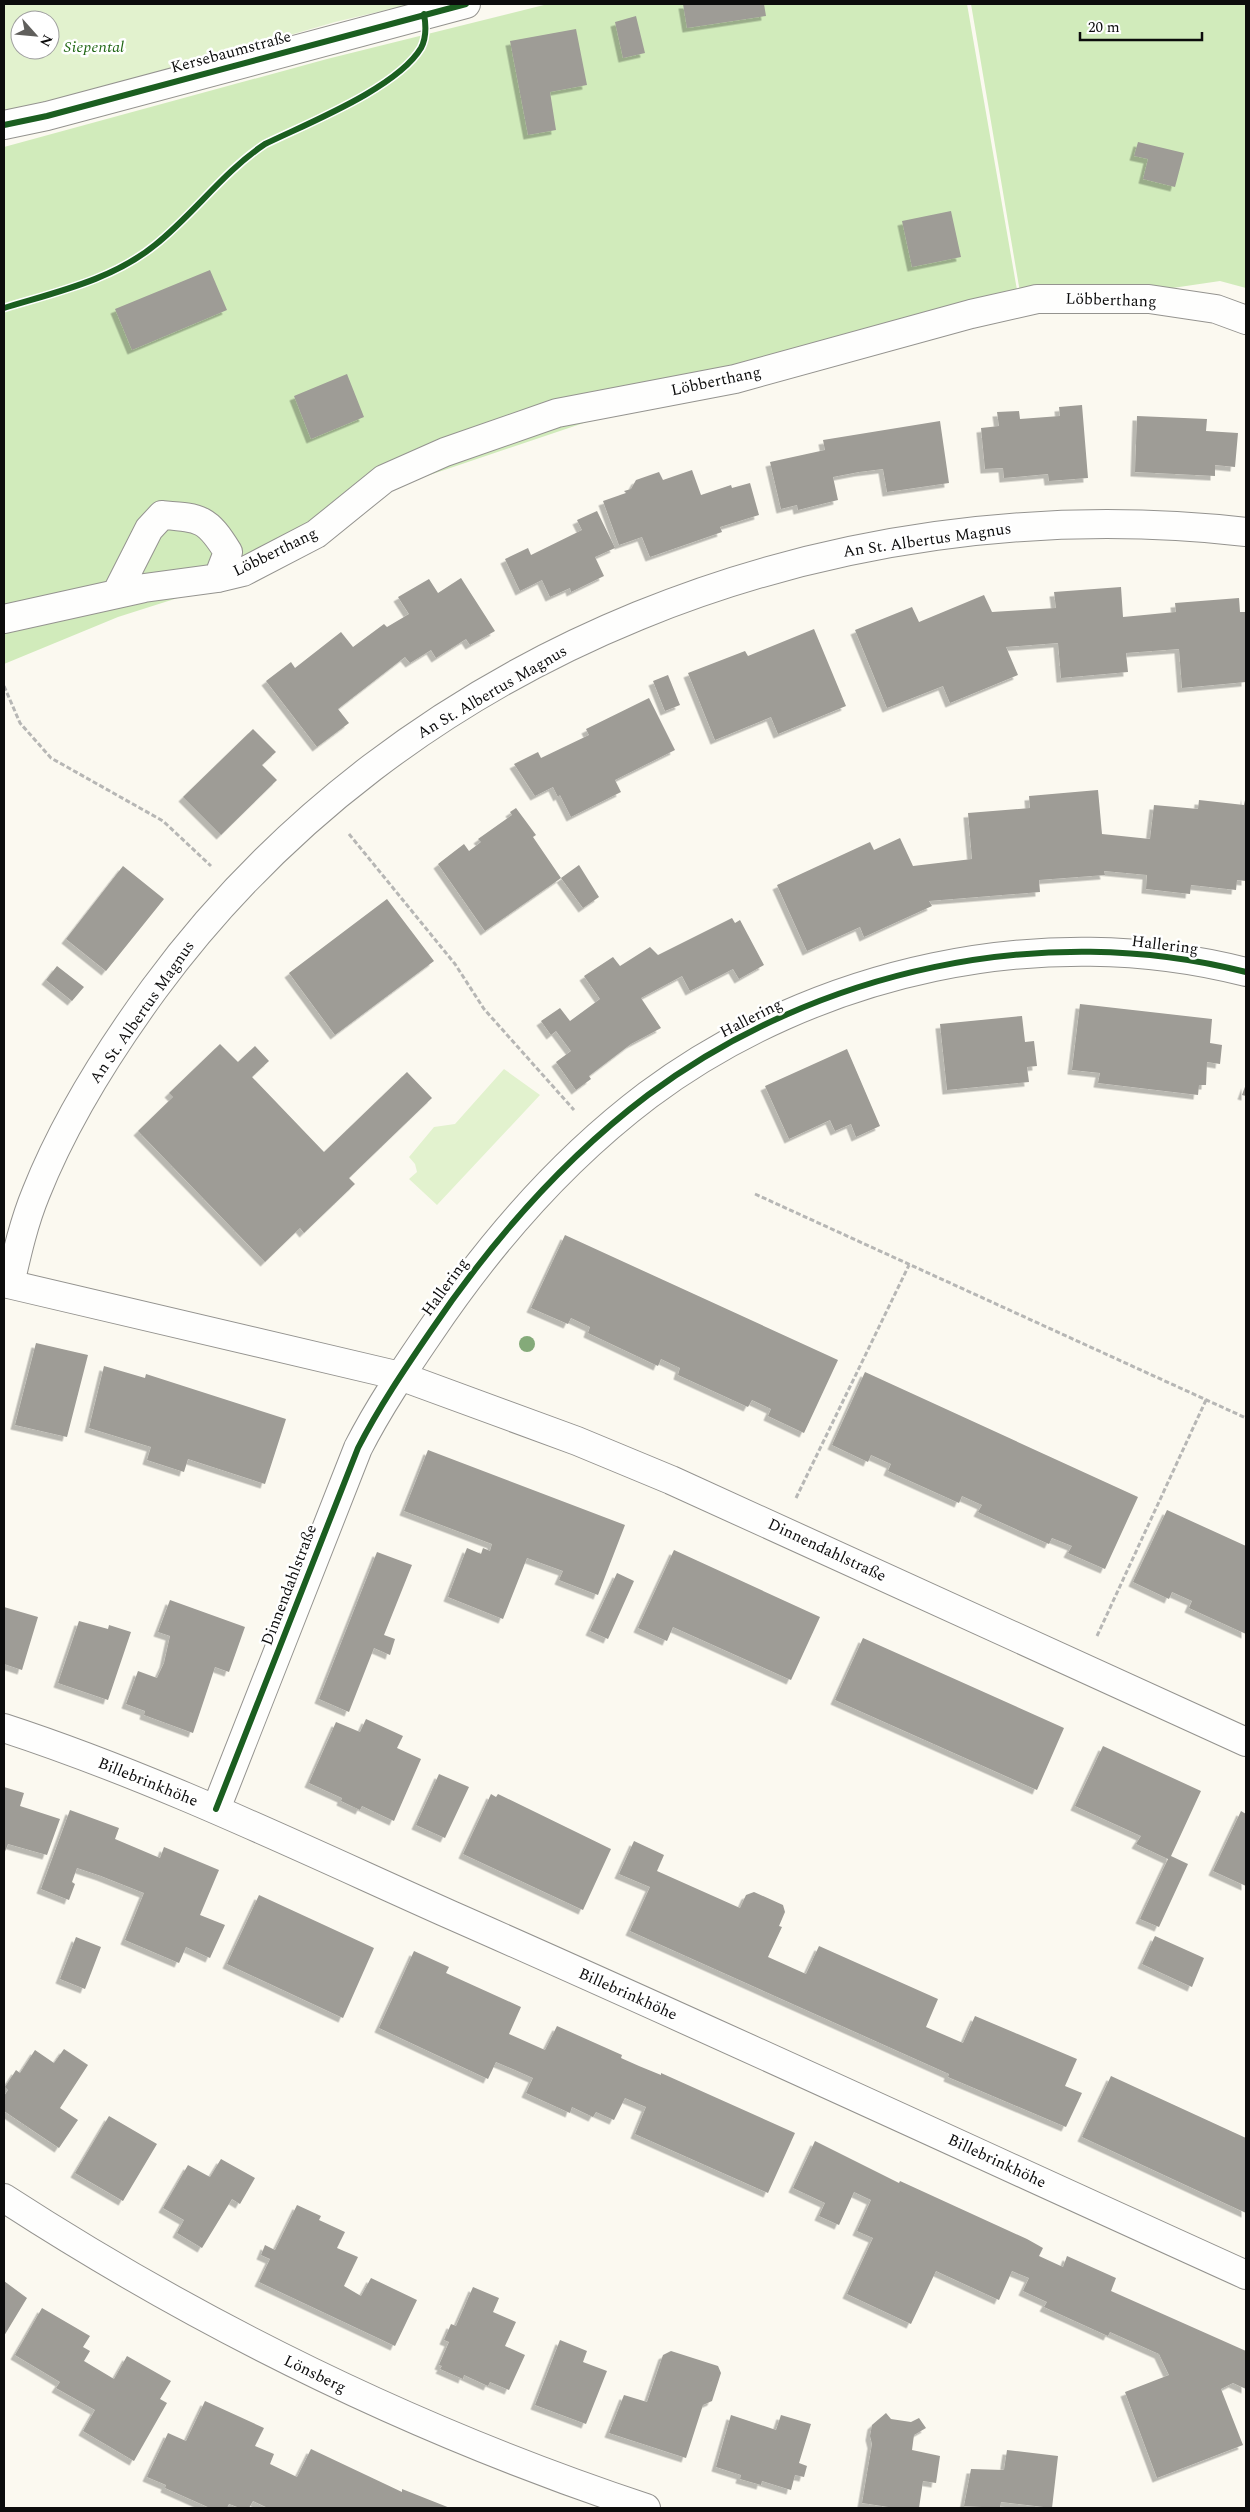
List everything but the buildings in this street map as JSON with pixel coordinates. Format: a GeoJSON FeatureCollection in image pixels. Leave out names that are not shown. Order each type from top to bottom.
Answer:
{"type":"FeatureCollection","features":[{"type":"Feature","properties":{"kind":"street","name":"Kersebaumstraße"},"geometry":{"type":"LineString","coordinates":[[4,125],[104,101],[423,9],[466,4]]}},
{"type":"Feature","properties":{"kind":"street","name":"Löbberthang"},"geometry":{"type":"LineString","coordinates":[[4,619],[116,594],[218,578],[243,572],[316,534],[384,479],[445,452],[558,413],[735,379],[971,314],[1037,299],[1149,300],[1216,310],[1246,320]]}},
{"type":"Feature","properties":{"kind":"street","name":"Löbberthang"},"geometry":{"type":"LineString","coordinates":[[116,594],[149,529],[162,516],[192,517],[213,528],[228,552],[218,578]]}},
{"type":"Feature","properties":{"kind":"street","name":"An St. Albertus Magnus"},"geometry":{"type":"LineString","coordinates":[[7,1283],[35,1196],[86,1091],[140,1009],[179,955],[235,890],[325,805],[377,762],[446,715],[531,665],[624,620],[732,580],[845,551],[926,537],[1038,525],[1126,524],[1246,532]]}},
{"type":"Feature","properties":{"kind":"street","name":"Hallering"},"geometry":{"type":"LineString","coordinates":[[400,1376],[476,1267],[532,1201],[597,1136],[649,1094],[709,1055],[769,1023],[824,999],[883,979],[941,966],[1007,956],[1083,952],[1157,956],[1246,972]]}},
{"type":"Feature","properties":{"kind":"street","name":"Dinnendahlstraße"},"geometry":{"type":"LineString","coordinates":[[7,1283],[400,1376],[577,1441],[780,1529],[1246,1742]]}},
{"type":"Feature","properties":{"kind":"street","name":"Dinnendahlstraße"},"geometry":{"type":"LineString","coordinates":[[216,1810],[358,1448],[378,1408],[400,1376]]}},
{"type":"Feature","properties":{"kind":"street","name":"Billebrinkhöhe"},"geometry":{"type":"LineString","coordinates":[[4,1728],[60,1746],[216,1810],[931,2130],[1246,2275]]}},
{"type":"Feature","properties":{"kind":"street","name":"Lönsberg"},"geometry":{"type":"LineString","coordinates":[[4,2198],[133,2279],[230,2332],[329,2381],[433,2428],[544,2472],[646,2508]]}},
{"type":"Feature","properties":{"kind":"path"},"geometry":{"type":"LineString","coordinates":[[4,686],[20,723],[51,758],[163,821],[235,890]]}},
{"type":"Feature","properties":{"kind":"path"},"geometry":{"type":"LineString","coordinates":[[325,805],[455,964],[484,1009],[597,1136]]}},
{"type":"Feature","properties":{"kind":"path"},"geometry":{"type":"LineString","coordinates":[[756,1194],[1246,1418]]}},
{"type":"Feature","properties":{"kind":"path"},"geometry":{"type":"LineString","coordinates":[[780,1529],[909,1264]]}},
{"type":"Feature","properties":{"kind":"path"},"geometry":{"type":"LineString","coordinates":[[1082,1668],[1206,1400]]}},
{"type":"Feature","properties":{"kind":"green space","name":"Siepental"},"geometry":{"type":"Polygon","coordinates":[[[4,4],[412,4],[335,22],[48,105],[4,114],[4,4]]]}},
{"type":"Feature","properties":{"kind":"green space"},"geometry":{"type":"Polygon","coordinates":[[[548,4],[967,4],[1021,313],[634,406],[400,485],[265,570],[118,617],[4,664],[4,147],[327,59],[548,4]]]}},
{"type":"Feature","properties":{"kind":"green space"},"geometry":{"type":"Polygon","coordinates":[[[971,4],[1246,4],[1246,288],[1220,281],[1023,310],[971,4]]]}},
{"type":"Feature","properties":{"kind":"green space"},"geometry":{"type":"Polygon","coordinates":[[[504,1069],[540,1095],[437,1205],[409,1179],[417,1172],[415,1164],[409,1157],[434,1127],[455,1124],[504,1069]]]}},
{"type":"Feature","properties":{"kind":"cycle path"},"geometry":{"type":"LineString","coordinates":[[4,125],[47,116],[466,4]]}},
{"type":"Feature","properties":{"kind":"cycle path"},"geometry":{"type":"LineString","coordinates":[[4,308],[83,284],[138,257],[169,233],[236,167],[265,144],[350,103],[393,77],[409,63],[421,48],[426,31],[424,14]]}},
{"type":"Feature","properties":{"kind":"cycle path"},"geometry":{"type":"LineString","coordinates":[[216,1809],[358,1448],[374,1418],[401,1375],[477,1267],[529,1204],[616,1120],[648,1095],[714,1052],[784,1016],[858,987],[934,967],[1012,955],[1091,952],[1169,957],[1246,972]]}}]}
